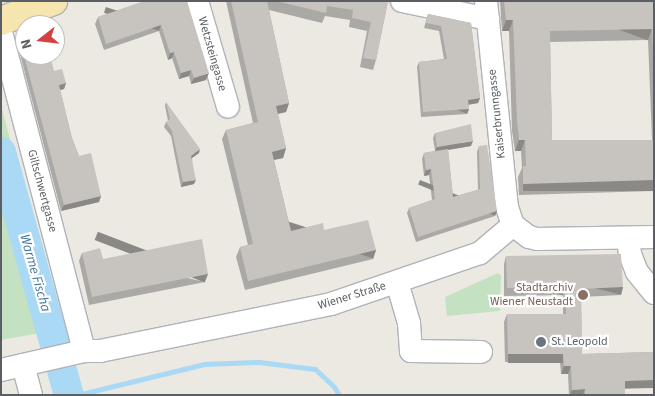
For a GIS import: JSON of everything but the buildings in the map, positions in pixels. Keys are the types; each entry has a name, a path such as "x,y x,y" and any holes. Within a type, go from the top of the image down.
{"main road":[{"path":"1,21 53,1"}],"street":[{"name":"Wetzsteingasse","path":"197,1 228,107"},
{"path":"402,1 487,10"},
{"name":"Kaiserbrunngasse","path":"487,10 506,207 513,225"},
{"name":"Giltschwertgasse","path":"1,32 67,355"},
{"path":"513,225 529,237 537,239 654,237"},
{"name":"Wiener Straße","path":"1,370 67,355 100,351 331,304 480,253 513,225"},
{"path":"628,238 630,254 637,272 654,293"},
{"path":"396,282 409,323 411,351 481,352"},
{"path":"23,365 31,395"}],"green space":[{"path":"1,106 62,329 1,340"},
{"path":"498,273 501,275 500,311 447,316 445,297"}],"waterway":[{"name":"Warme Fischa","path":"1,152 69,395"},
{"path":"77,395 204,364 259,362 315,369 334,387 339,395"}],"place":[{"name":"Stadtarchiv Wiener Neustadt","path":"583,295"},
{"name":"St. Leopold","path":"541,342"}]}
